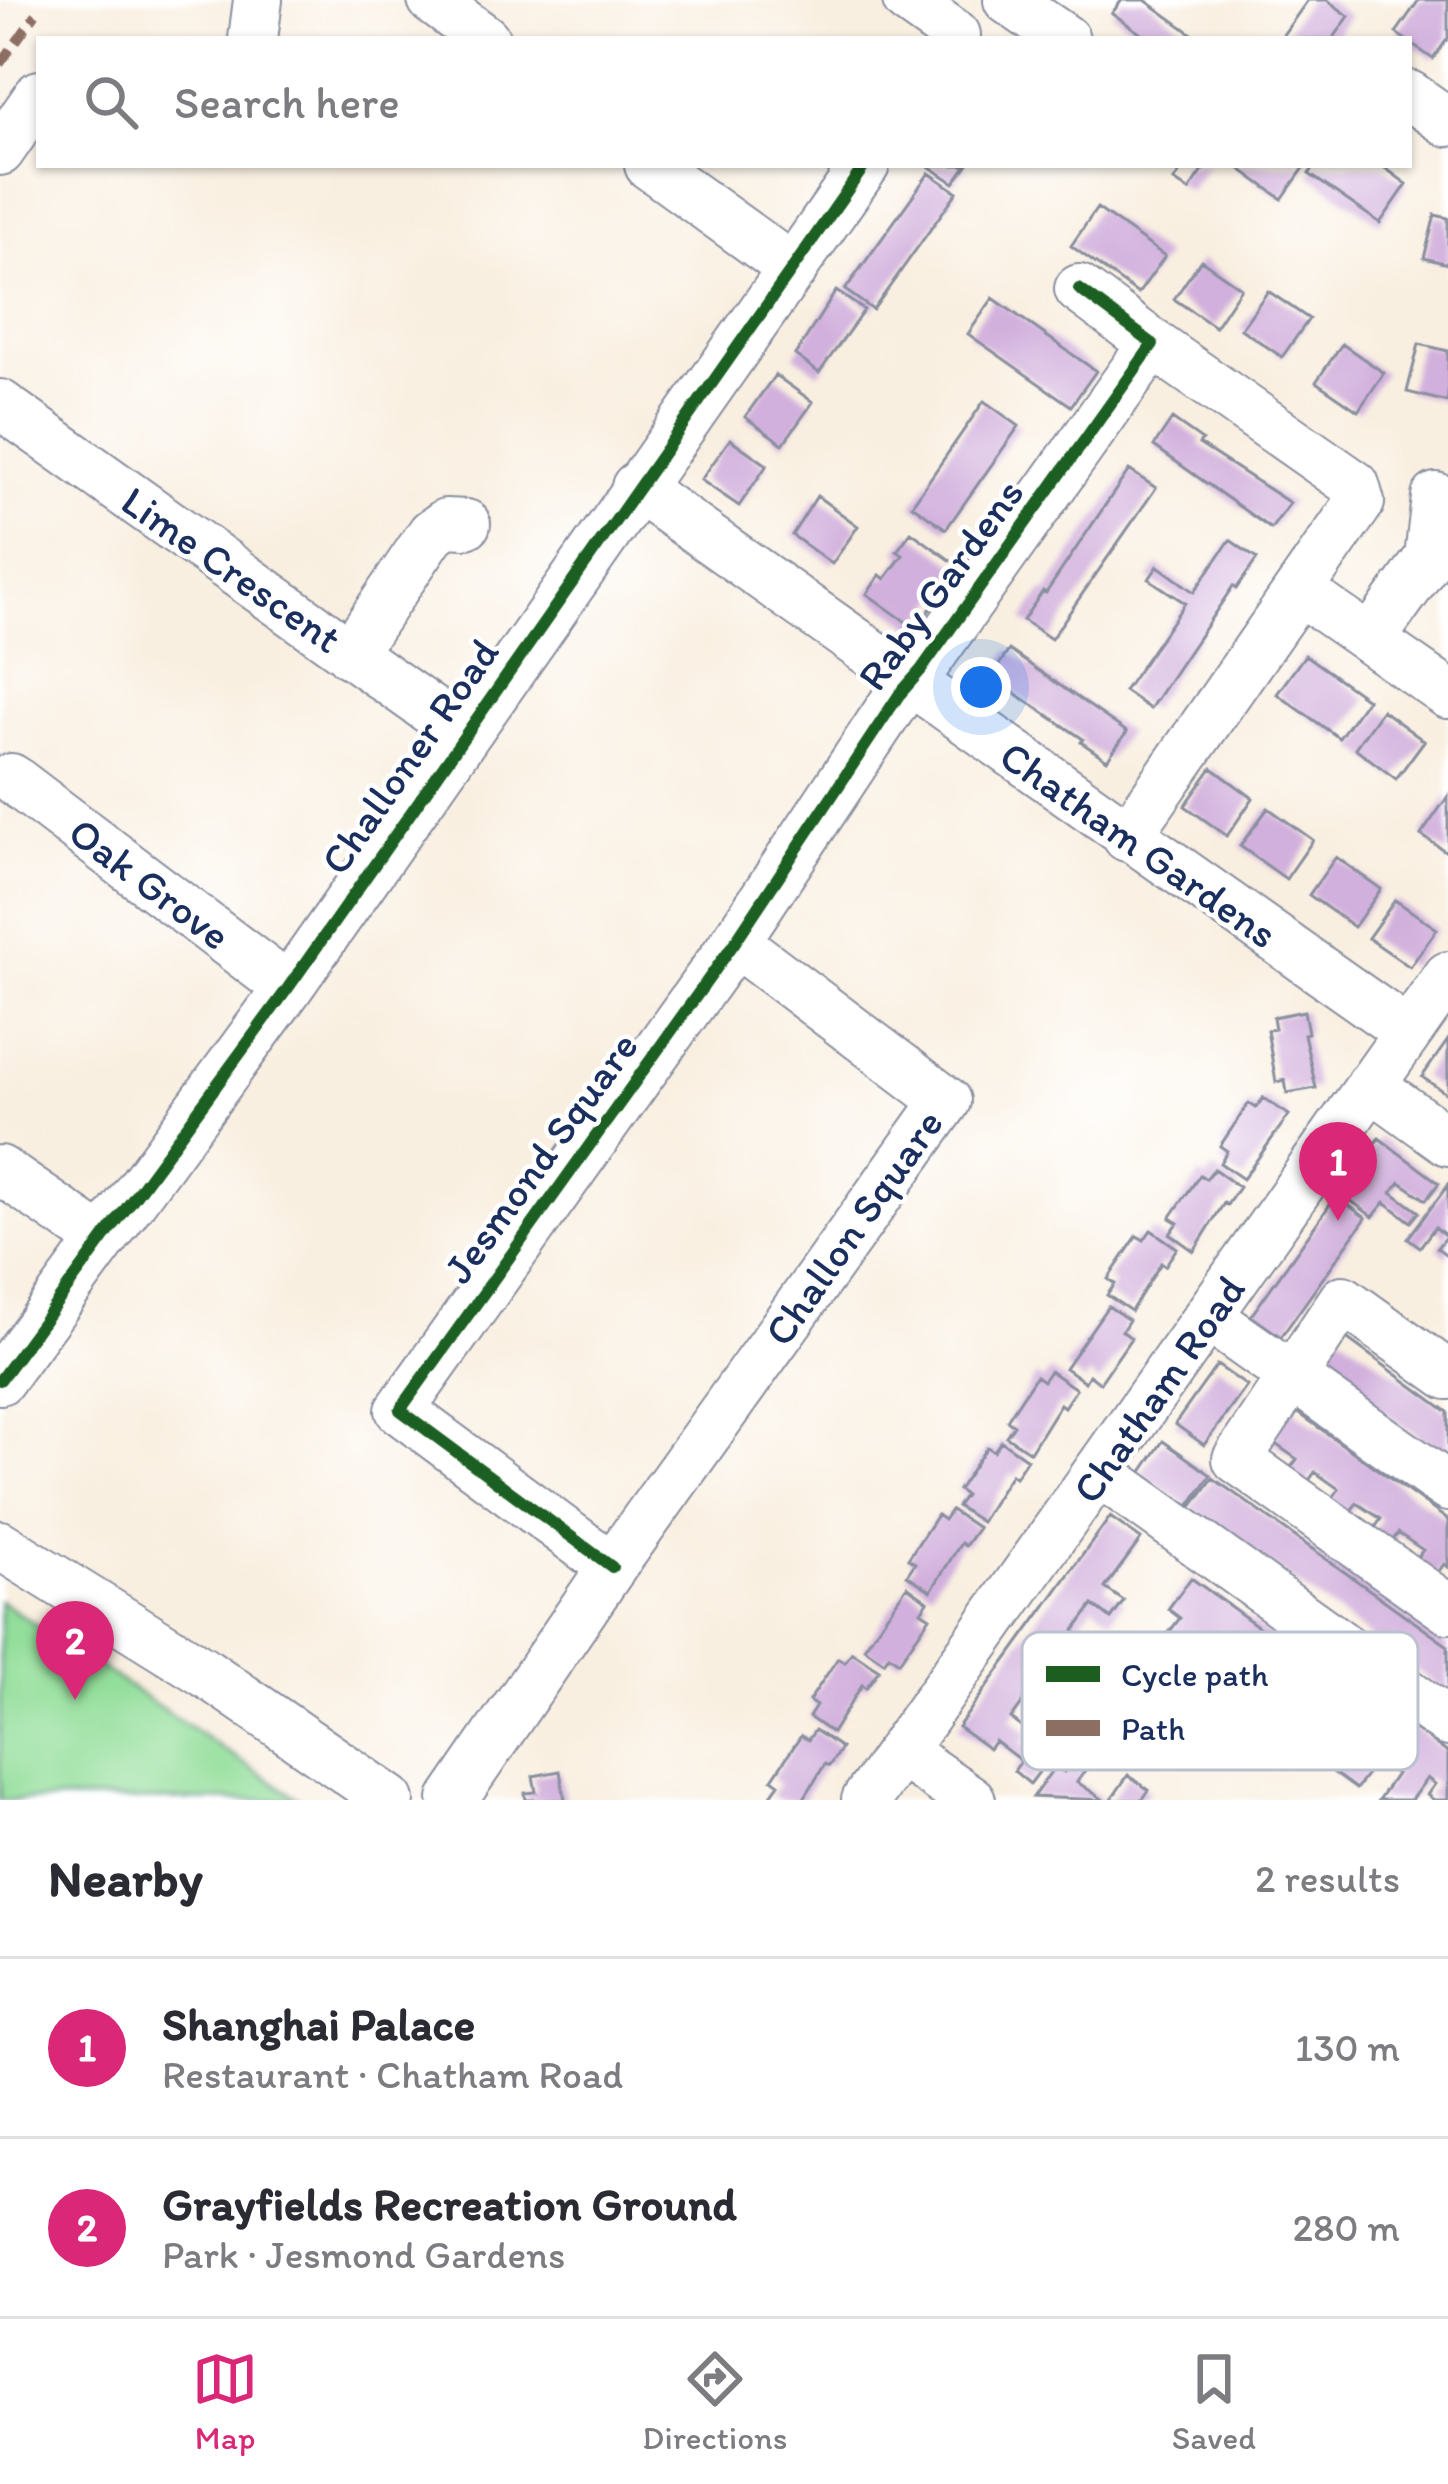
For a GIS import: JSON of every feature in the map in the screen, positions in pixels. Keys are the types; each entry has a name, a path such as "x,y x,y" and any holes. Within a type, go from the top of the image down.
{"street":[{"path":"253,36 258,0"},
{"path":"432,0 481,36"},
{"path":"907,0 963,25"},
{"path":"1008,0 1061,36"},
{"path":"1412,97 1448,122"},
{"path":"0,151 36,99"},
{"path":"653,168 793,269"},
{"name":"Challoner Road","path":"0,1380 288,988 863,168"},
{"path":"1079,289 1355,485 1360,502 1127,837"},
{"name":"Raby Gardens","path":"735,942 911,682 1153,344"},
{"name":"Lime Crescent","path":"0,404 464,734"},
{"name":"Chatham Gardens","path":"637,487 1408,1032"},
{"path":"1371,639 1429,558 1436,497"},
{"path":"350,654 432,533 446,524 466,524"},
{"path":"1321,605 1448,694"},
{"name":"Oak Grove","path":"11,778 288,988"},
{"name":"Jesmond Square","path":"612,1568 400,1410 735,942"},
{"name":"Challon Square","path":"453,1800 612,1568 946,1101 735,942"},
{"name":"Chatham Road","path":"866,1800 1448,976"},
{"path":"1370,1085 1448,1141"},
{"path":"0,1170 102,1240"},
{"path":"1448,1375 1343,1300 1237,1459 1448,1609"},
{"path":"1210,1318 1448,1487"},
{"path":"1099,1472 1322,1632"},
{"path":"0,1545 206,1673 390,1800"},
{"path":"1418,1701 1448,1722"},
{"path":"900,1751 970,1800"}],"green space":[{"path":"0,1601 300,1800 0,1800"}],"building":[{"path":"1122,0 1145,0 1195,36 1144,36 1112,13"},
{"path":"1308,0 1327,0 1349,16 1335,36 1282,36"},
{"path":"1419,0 1448,0 1448,38 1433,59 1412,44 1412,36 1396,33"},
{"path":"932,168 965,168 954,183"},
{"path":"1183,168 1205,168 1189,191 1174,181"},
{"path":"1239,168 1304,168 1282,199"},
{"path":"1314,168 1385,168 1407,184 1380,223 1309,174"},
{"path":"929,173 957,192 873,310 845,290"},
{"path":"1097,208 1165,256 1138,294 1071,246"},
{"path":"1435,215 1448,218 1448,264 1424,258"},
{"path":"1201,260 1241,288 1215,327 1174,299"},
{"path":"836,291 864,310 819,373 795,355"},
{"path":"1268,291 1309,319 1282,357 1241,329"},
{"path":"993,298 1096,371 1071,406 968,334"},
{"path":"1342,344 1384,373 1358,411 1316,382"},
{"path":"1419,344 1448,351 1448,402 1407,392"},
{"path":"775,375 813,402 783,444 745,417"},
{"path":"984,401 1019,426 946,529 912,505"},
{"path":"1172,419 1202,440 1199,444 1290,503 1271,529 1154,446"},
{"path":"730,439 767,465 739,506 701,480"},
{"path":"1129,470 1156,488 1051,639 1023,620"},
{"path":"817,496 858,526 832,564 792,535"},
{"path":"911,532 960,567 916,629 867,594 903,555 897,551"},
{"path":"1230,540 1257,559 1236,589 1233,586 1150,709 1124,691 1185,603 1149,579 1158,566 1194,592"},
{"path":"1009,650 1127,732 1107,760 991,677"},
{"path":"1305,655 1367,699 1339,738 1277,694"},
{"path":"1382,710 1424,741 1396,779 1355,748"},
{"path":"1212,768 1253,798 1227,836 1185,806"},
{"path":"1448,796 1448,853 1421,835"},
{"path":"1268,808 1313,840 1286,879 1240,846"},
{"path":"1336,857 1381,889 1354,927 1309,895"},
{"path":"1395,900 1437,929 1410,967 1368,938"},
{"path":"1304,1011 1316,1088 1287,1093 1285,1080 1276,1082 1267,1030 1275,1029 1273,1017"},
{"path":"1448,1040 1448,1095 1422,1077"},
{"path":"1263,1098 1289,1115 1243,1179 1220,1163 1227,1151 1220,1146 1249,1103 1256,1108"},
{"path":"1379,1138 1439,1183 1426,1200 1400,1182 1392,1192 1419,1212 1411,1222 1385,1202 1373,1217 1339,1192"},
{"path":"1214,1169 1239,1187 1194,1251 1170,1234 1178,1223 1170,1218 1200,1175 1206,1179"},
{"path":"1448,1185 1448,1256 1437,1248 1446,1236 1435,1227 1420,1247 1408,1238"},
{"path":"1336,1196 1366,1218 1281,1337 1251,1316"},
{"path":"1151,1230 1177,1248 1165,1266 1161,1263 1131,1311 1107,1295 1115,1284 1108,1279 1137,1236 1144,1240"},
{"path":"1108,1306 1129,1320 1122,1331 1131,1338 1100,1383 1089,1375 1085,1382 1065,1368"},
{"path":"1337,1331 1448,1412 1448,1458 1316,1363"},
{"path":"1217,1365 1247,1386 1204,1445 1175,1424"},
{"path":"1050,1371 1076,1389 1064,1407 1060,1404 1030,1452 1006,1436 1014,1425 1007,1420 1036,1376 1043,1381"},
{"path":"1286,1404 1448,1520 1448,1567 1444,1564 1432,1581 1411,1566 1423,1550 1398,1533 1386,1550 1372,1532 1381,1519 1357,1503 1344,1519 1326,1507 1339,1489 1315,1472 1302,1490 1284,1477 1297,1459 1274,1443"},
{"path":"1001,1441 1027,1459 1015,1477 1011,1474 981,1522 957,1506 965,1495 958,1490 987,1447 994,1451"},
{"path":"1163,1441 1211,1475 1189,1506 1141,1473"},
{"path":"1213,1478 1448,1646 1448,1693 1418,1671 1418,1632 1363,1632 1191,1508"},
{"path":"951,1510 978,1528 965,1546 961,1543 931,1591 907,1575 915,1563 908,1559 937,1515 944,1520"},
{"path":"1110,1517 1141,1539 1105,1588 1124,1601 1111,1619 1093,1605 1075,1632 1027,1632"},
{"path":"1191,1578 1266,1632 1169,1632 1180,1618 1168,1609"},
{"path":"907,1586 928,1601 921,1611 930,1617 899,1662 889,1655 884,1662 864,1648"},
{"path":"1022,1639 1022,1704 1011,1719 1022,1727 1022,1770 1040,1770 1030,1784 1014,1771 1021,1761 995,1741 989,1749 958,1727"},
{"path":"852,1652 879,1670 866,1688 862,1685 832,1733 809,1717 816,1706 809,1701 838,1658 845,1662"},
{"path":"815,1730 841,1748 803,1800 779,1800 771,1795 779,1784 772,1779 801,1736 808,1740"},
{"path":"1418,1731 1448,1753 1448,1800 1427,1795 1435,1784 1427,1778 1411,1800 1378,1800 1396,1774 1391,1770 1418,1770"},
{"path":"1052,1770 1086,1770 1077,1782 1104,1800 1033,1797"},
{"path":"1336,1770 1370,1770 1356,1789 1334,1773"},
{"path":"560,1771 565,1800 526,1800 525,1793 536,1792 533,1776"},
{"path":"1128,1775 1149,1790 1142,1800 1111,1800"}],"marked path":[{"path":"0,64 36,14"}],"cycle path":[{"path":"0,1380 288,988 863,168"},
{"path":"612,1567 400,1410 735,942 899,695 1153,344 1079,289"}],"place":[{"name":"Shanghai Palace","path":"1338,1221"},
{"name":"Grayfields Recreation Ground","path":"75,1700"}]}
